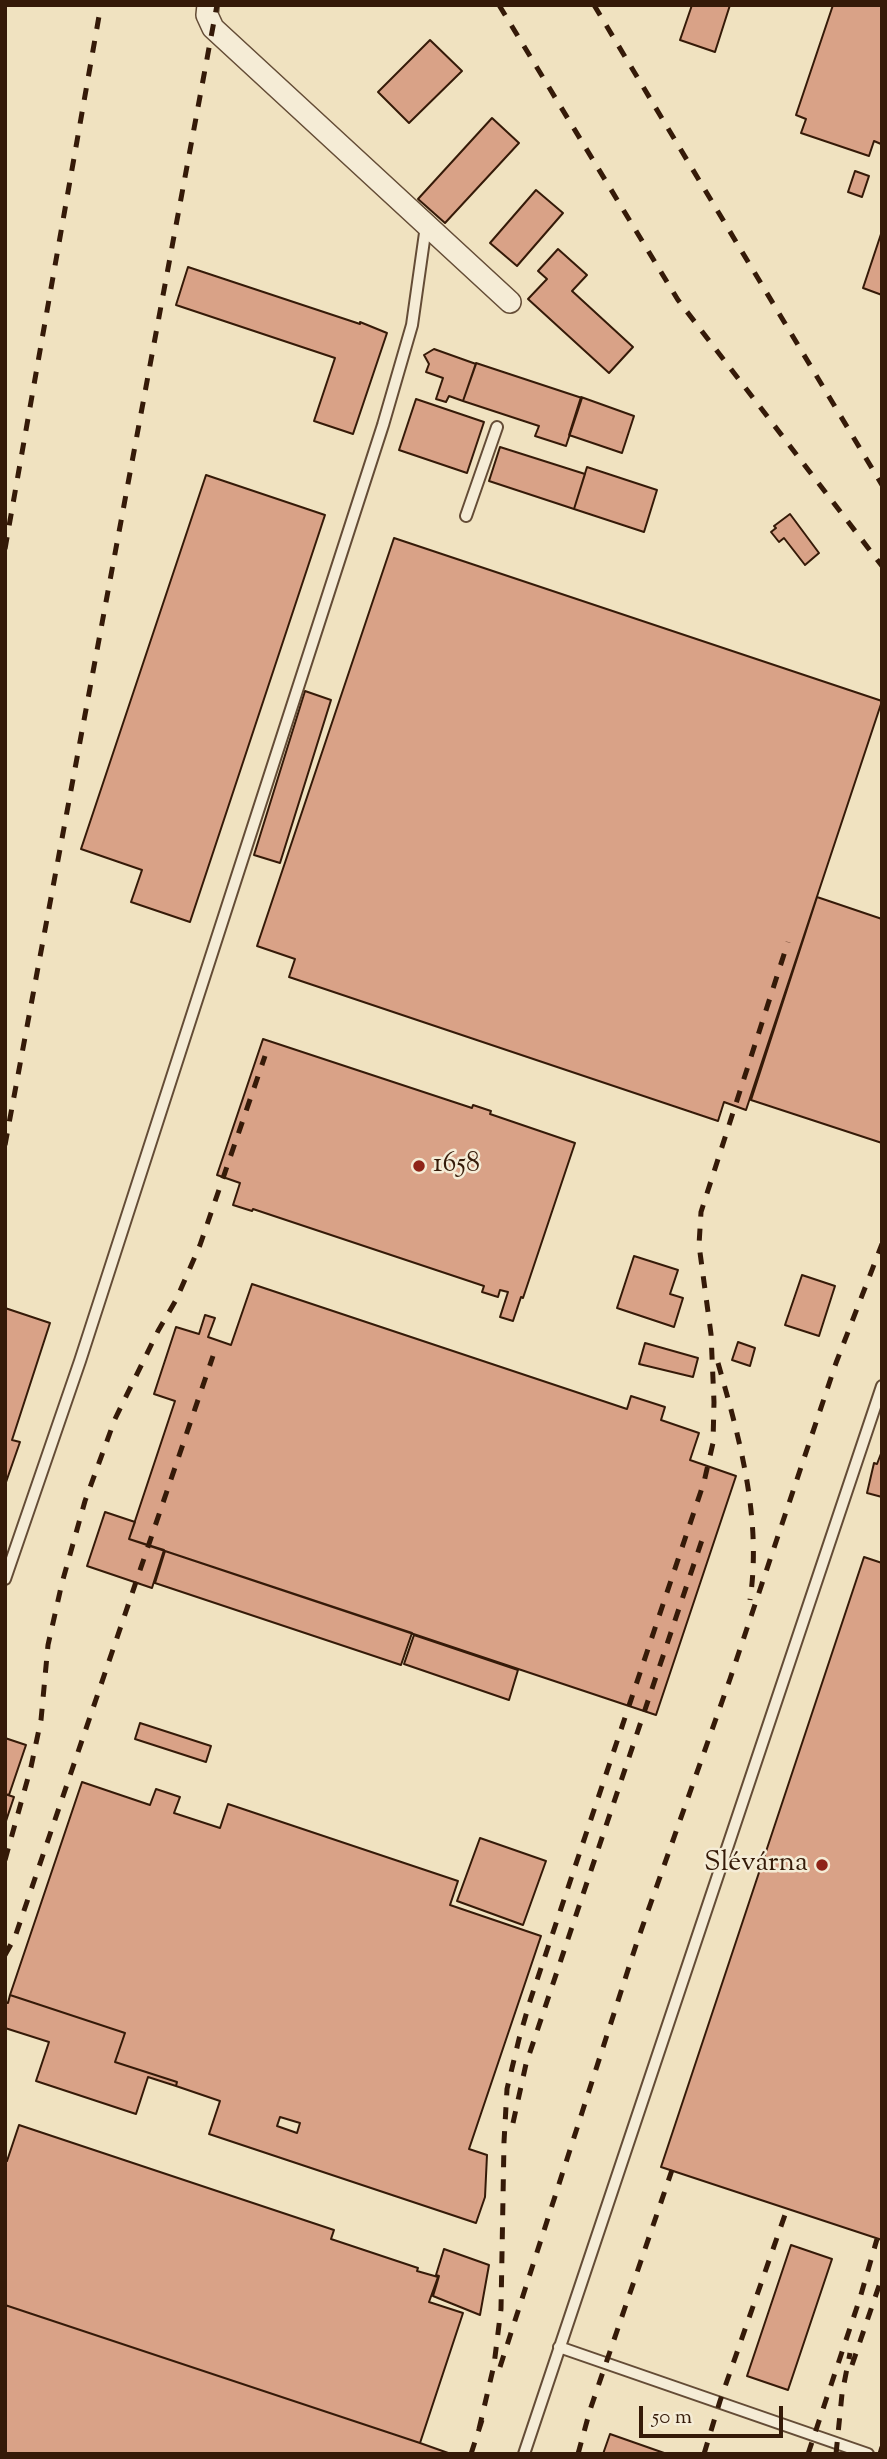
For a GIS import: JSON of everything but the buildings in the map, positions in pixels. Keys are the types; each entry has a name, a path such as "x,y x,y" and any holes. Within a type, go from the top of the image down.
{"street":[{"path":"208,5 206,15 212,28 510,302"}],"lane":[{"path":"5,1579 80,1361 383,425 411,325 427,224"},
{"path":"466,516 497,427"},
{"path":"524,2454 882,1386"},
{"path":"559,2347 868,2454"}],"railway":[{"path":"5,549 101,5"},
{"path":"5,1145 217,5"},
{"path":"499,5 678,300 882,566"},
{"path":"594,5 882,485"},
{"path":"479,2429 494,2365 501,2309 507,2089 530,2001 704,1482 713,1443 714,1402 711,1334 699,1245 701,1212 788,942"},
{"path":"5,1860 31,1767 41,1720 48,1645 85,1501 115,1419 176,1300 200,1245 265,1056"},
{"path":"500,2367 637,1942 730,1679 836,1363 882,1244"},
{"path":"5,1955 15,1937 213,1356"},
{"path":"718,1363 747,1480 753,1540 750,1600"},
{"path":"513,2123 526,2064 703,1537"},
{"path":"578,2454 590,2410 672,2170"},
{"path":"704,2454 787,2209"},
{"path":"808,2454 877,2239"},
{"path":"852,2365 882,2277"},
{"path":"836,2454 842,2394 850,2353"},
{"path":"471,2454 482,2420"},
{"path":"880,2454 882,2447"}],"place":[{"name":"1658","path":"419,1166"},
{"name":"Slévárna","path":"822,1865"}]}
